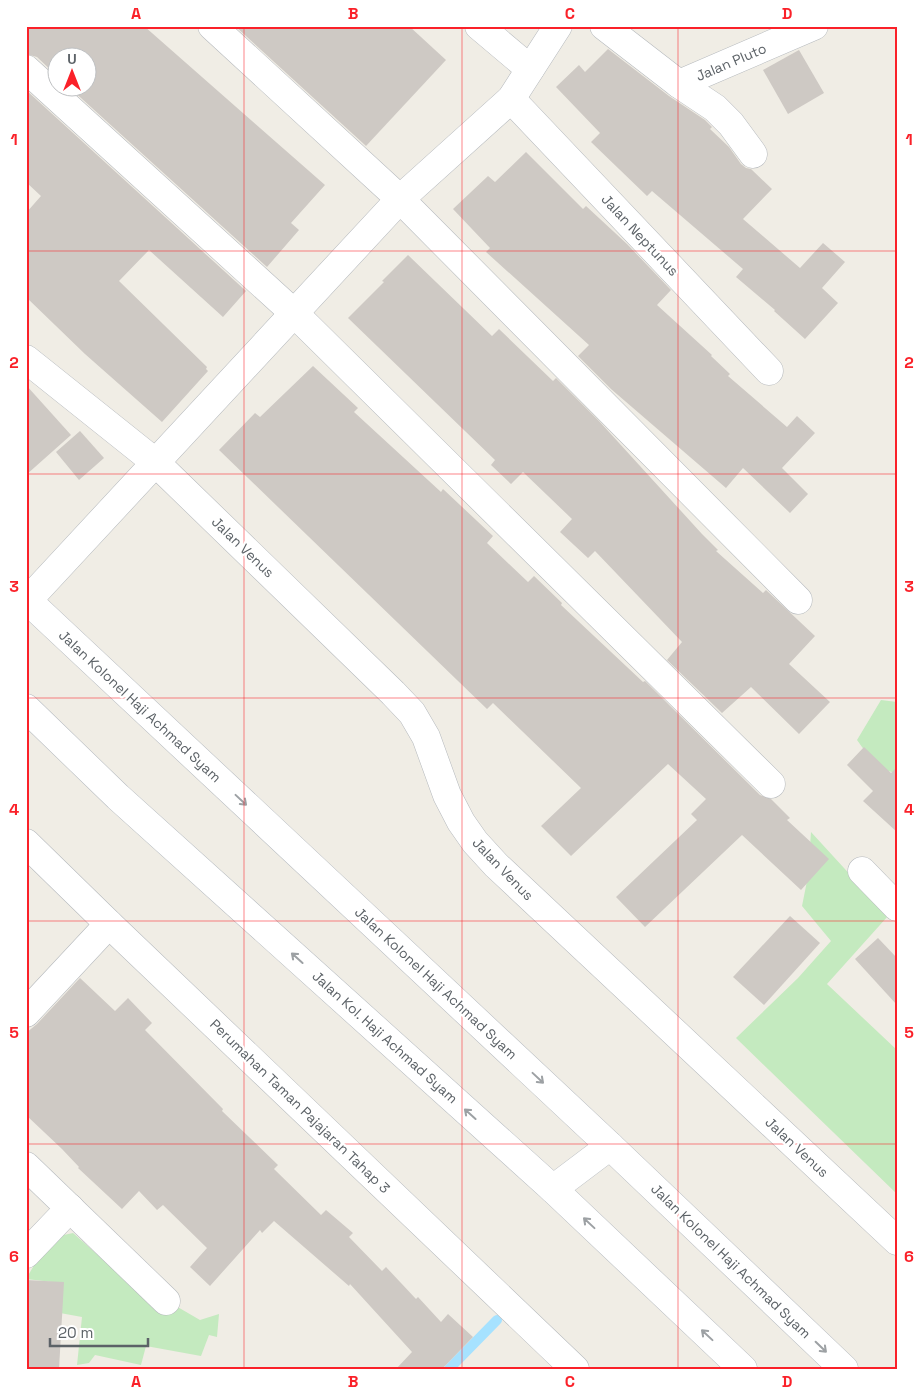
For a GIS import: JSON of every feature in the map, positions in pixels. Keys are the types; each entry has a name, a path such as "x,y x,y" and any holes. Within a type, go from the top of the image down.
{"street":[{"path":"212,26 400,199 798,600"},
{"path":"479,26 530,69"},
{"path":"27,600 400,199 511,99 558,26"},
{"name":"Jalan Pluto","path":"604,26 679,84 814,26"},
{"path":"26,68 295,314 771,784"},
{"path":"679,84 715,108 731,124 753,154"},
{"name":"Jalan Neptunus","path":"511,99 769,371"},
{"name":"Jalan Venus","path":"27,360 155,462 412,713 426,736 447,795 461,822 496,865 897,1241"},
{"name":"Jalan Kolonel Haji Achmad Syam","path":"27,600 610,1146 844,1369"},
{"name":"Jalan Kol. Haji Achmad Syam","path":"26,708 118,797 553,1189 743,1369"},
{"name":"Perumahan Taman Pajajaran Tahap 3","path":"26,843 575,1369"},
{"path":"862,871 897,907"},
{"path":"26,1013 109,924"},
{"path":"553,1189 610,1146"},
{"path":"26,1166 166,1301"},
{"path":"26,1254 70,1208"}],"green space":[{"path":"881,700 897,702 897,772 884,770 879,766 857,740"},
{"path":"811,832 888,916 827,984 897,1050 897,1194 736,1038 798,978 831,941 802,906 808,876"},
{"path":"73,1233 160,1310 169,1302 200,1320 219,1314 217,1337 209,1335 201,1356 146,1346 141,1365 95,1355 89,1363 77,1365 82,1317 49,1311 53,1282 26,1279 50,1238"}],"building":[{"path":"26,26 144,26 325,185 291,223 299,230 267,267 81,98 98,98 98,48 48,48 48,67 37,57 26,54"},
{"path":"235,26 409,26 446,60 366,146"},
{"path":"608,49 669,96 705,120 712,127 710,129 729,147 741,164 751,169 772,189 743,219 800,268 823,243 845,262 822,288 838,303 805,339 775,310 736,277 743,269 652,191 647,196 591,142 600,133 556,87 579,65 585,72"},
{"path":"799,50 824,93 788,114 763,70"},
{"path":"26,90 246,291 223,317 149,250 119,281 207,367 208,371 162,422 85,354 26,297 26,213 41,196 26,182"},
{"path":"526,152 583,209 586,206 627,244 671,290 657,305 712,355 730,374 728,376 787,427 797,416 815,433 782,468 808,494 790,513 743,468 726,488 611,389 578,356 589,345 486,252 490,248 453,209 488,176 495,182"},
{"path":"408,255 492,336 499,329 553,381 556,378 599,421 718,550 716,551 763,593 766,590 815,636 789,664 830,702 799,734 751,687 722,713 667,660 682,642 595,551 588,558 560,532 572,519 523,472 511,484 491,465 495,460 348,318"},
{"path":"313,366 358,408 354,412 441,492 443,489 493,536 487,543 528,582 534,576 562,603 561,605 643,682 645,681 760,795 771,799 790,818 787,820 829,859 801,890 742,835 645,927 616,897 697,820 691,814 706,799 668,764 571,856 541,826 581,788 493,703 487,709 219,450 255,413 260,417"},
{"path":"26,385 71,435 26,475"},
{"path":"80,431 104,458 79,480 56,452"},
{"path":"864,747 891,773 897,767 897,832 863,801 873,791 847,765"},
{"path":"790,916 820,943 764,1005 733,977"},
{"path":"878,938 897,958 897,1005 855,959"},
{"path":"80,978 115,1011 128,998 152,1023 145,1030 223,1109 222,1111 278,1165 274,1169 321,1215 326,1210 353,1233 349,1237 382,1271 386,1267 441,1322 448,1314 473,1337 442,1369 396,1369 412,1352 350,1284 349,1286 274,1221 262,1233 260,1230 210,1286 190,1267 207,1248 163,1205 157,1210 139,1191 122,1209 26,1115 26,1033 37,1024"},
{"path":"26,1280 64,1282 59,1369 26,1369"}],"waterway":[{"path":"449,1369 497,1320"}]}
